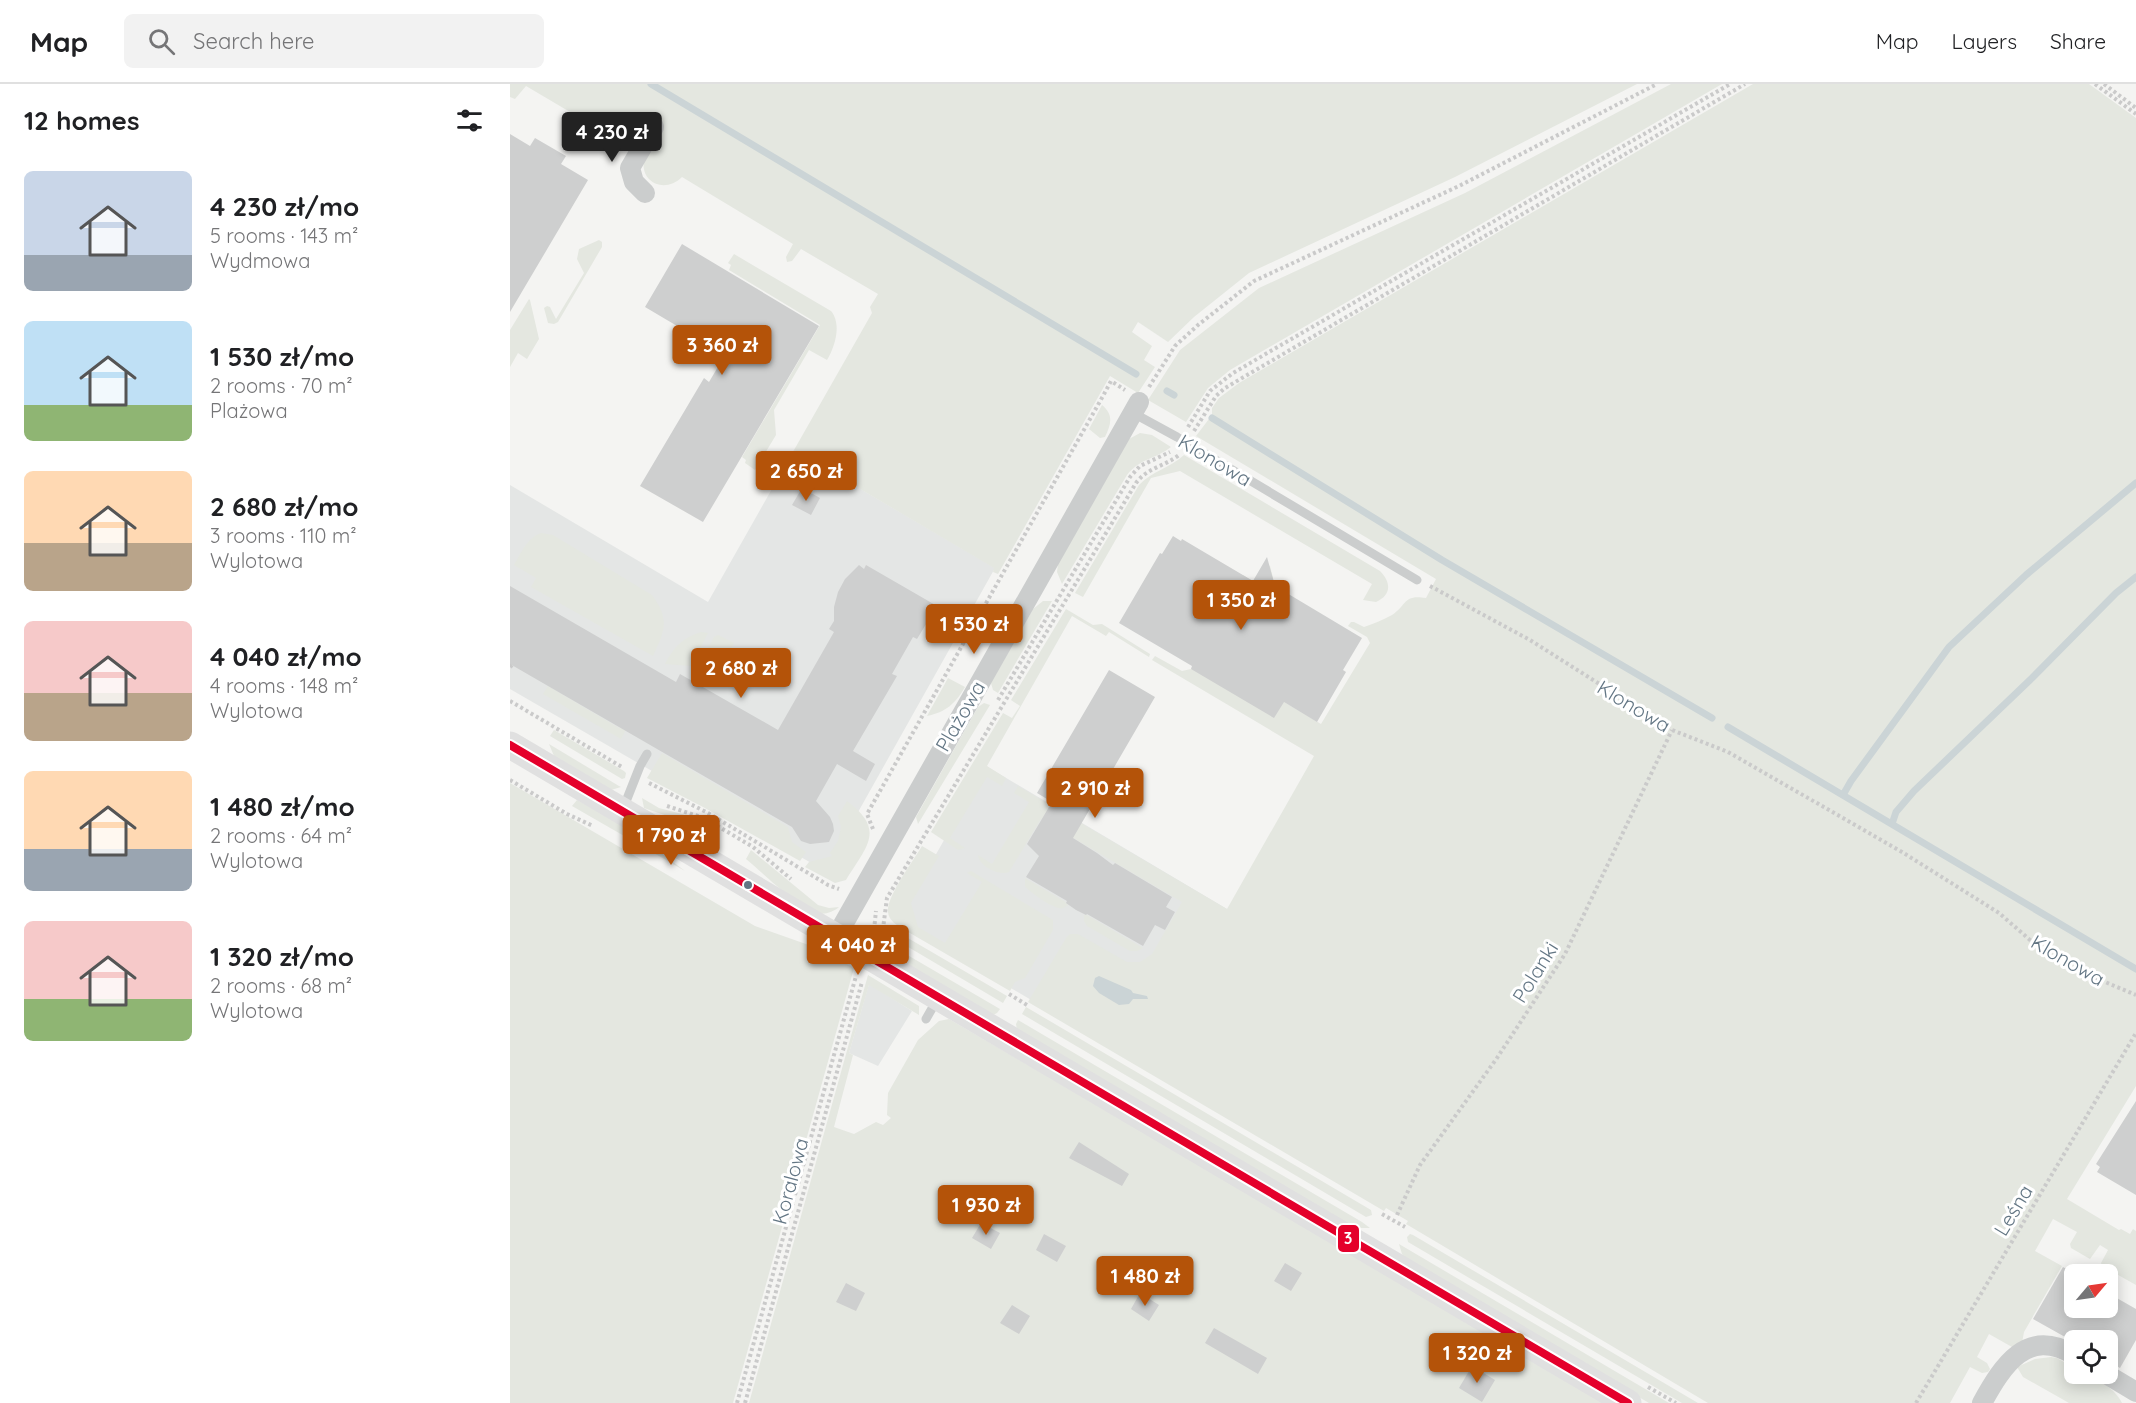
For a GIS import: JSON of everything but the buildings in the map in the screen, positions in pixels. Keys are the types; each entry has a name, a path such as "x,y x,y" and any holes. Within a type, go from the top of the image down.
{"street":[{"path":"645,193 634,182 630,168 654,127"},
{"name":"Plażowa","path":"836,937 1138,405"},
{"path":"510,745 1628,1403"},
{"path":"1982,1403 1998,1375 2009,1361 2019,1354 2045,1344 2064,1349"},
{"path":"2118,1382 2136,1394 2135,1403"}],"lane":[{"name":"Klonowa","path":"1138,405 1184,441 1417,580"},
{"path":"622,811 647,754"},
{"path":"926,1019 939,997"}],"path":[{"path":"873,832 873,825 867,814 1111,381 1138,405 1175,346 1254,281 1459,186 1657,84"},
{"path":"883,927 887,898 1136,483 1145,473 1175,458 1210,391 1233,373 1730,84"},
{"path":"1004,704 996,700 1130,477 1140,466 1171,452 1184,441 1216,396 1225,388 1745,84"},
{"path":"2095,84 2136,114"},
{"path":"2104,84 2136,108"},
{"name":"Klonowa","path":"1417,580 1530,640 1672,730 1728,752 1902,852 1999,913 2037,946 2079,970 2136,995"},
{"path":"510,701 625,768"},
{"name":"Polanki","path":"1397,1215 1420,1165 1497,1058 1565,954 1672,730"},
{"path":"646,782 707,814 828,885 844,891"},
{"path":"660,804 699,815 753,847 795,882"},
{"path":"737,1403 858,970"},
{"name":"Koralowa","path":"745,1403 826,1106 865,974"},
{"path":"1008,994 1027,1005"},
{"name":"Leśna","path":"1916,1403 2136,1033"},
{"path":"1382,1214 1405,1227"}],"shaded area":[{"path":"510,84 1637,84 1455,177 1249,273 1194,317 1168,342 1138,322 1132,332 1152,346 1144,360 1155,367 1138,393 1110,376 998,574 993,572 994,568 794,450 872,313 870,307 878,294 801,249 792,261 787,262 786,257 793,244 682,177 668,185 654,183 645,172 645,156 625,143 620,146 607,138 609,135 526,86 515,99 510,97"},
{"path":"1671,84 1722,84 1230,370 1208,388 1186,422 1148,400 1180,350 1259,288 1465,193"},
{"path":"1753,84 2089,84 2136,118 2136,1086 2067,1199 2119,1230 2130,1234 2133,1229 2136,1231 2136,1285 2118,1275 2118,1264 2101,1264 2108,1250 2100,1245 2090,1259 2071,1248 2070,1244 2077,1232 2053,1219 2035,1251 2062,1266 2024,1332 2022,1343 2012,1347 1989,1334 1977,1357 1987,1363 1990,1369 1982,1373 1970,1367 1950,1403 1708,1403 1406,1224 1408,1221 1386,1208 1384,1211 1028,1002 1070,934 1078,934 1127,962 1140,962 1152,954 1182,902 1041,819 1009,872 1000,873 985,866 978,855 992,864 1029,802 1014,793 1018,786 1227,909 1314,756 1152,660 1155,656 1182,671 1191,669 1231,601 1243,575 1253,581 1264,563 1270,566 1275,586 1227,668 1321,724 1370,643 1367,637 1348,626 1351,622 1364,627 1392,615 1409,599 1426,598 1436,579 1196,436 1212,415 1212,408 1219,398 1239,383"},
{"path":"599,240 602,242 602,247 558,322 548,323 544,308 550,307 556,319 584,273 577,259 579,249"},
{"path":"734,254 831,311 837,329 833,349 827,360 809,350 774,410 776,435 755,470 745,463 746,460 742,457 820,325 729,270 731,265 728,263"},
{"path":"529,299 539,339 527,359 518,353 510,367 510,330"},
{"path":"1102,405 1108,412 1110,420 1105,437 1100,438 1089,429"},
{"path":"1140,433 1152,435 1171,447 1137,465 1127,475 1062,584 1057,572 1058,564 1129,439"},
{"path":"794,450 995,568 825,871 510,689 510,485 708,602"},
{"path":"1184,455 1380,571 1388,584 1385,596 1376,602 1363,600 1372,584 1180,471 1151,478 1083,597 1075,593 1139,485"},
{"path":"541,533 553,535 652,595 658,603 664,625 653,656 531,587 536,578 514,565 528,542"},
{"path":"1043,601 1052,601 998,693 993,690 991,683 1033,609"},
{"path":"1066,609 1093,625 1102,624 1150,654 1149,657 1109,632 1106,636 1072,616 987,766 1006,778 1002,786 987,777 950,838 965,848 958,850 931,832 1003,713 1012,718 1020,706 1011,700"},
{"path":"701,632 708,633 691,666 665,664 679,644"},
{"path":"718,635 734,643 719,669 697,668 714,637"},
{"path":"948,678 965,687 949,706 927,716"},
{"path":"548,686 619,728 634,715 621,739 543,694"},
{"path":"984,703 990,705 918,824 916,817 978,707"},
{"path":"554,730 624,771 625,778 622,779 550,736"},
{"path":"549,744 621,787 611,790 554,756"},
{"path":"662,753 788,827 792,842 806,852 800,861 647,778"},
{"path":"986,766 1227,909 1138,1063 916,932 909,902"},
{"path":"510,783 755,926 820,949 854,968 733,1403 510,1403"},
{"path":"642,798 659,808 697,818 692,827 682,821 644,808"},
{"path":"577,800 624,825 685,871 572,806"},
{"path":"847,801 859,811 866,821 869,839 846,880 835,883 805,867 809,862 832,856 830,853 838,841 841,827 838,816"},
{"path":"922,846 939,856 911,903 918,927 945,943 982,882 967,873 971,871 1053,920 1053,930 1025,978 1015,982 1010,991 903,929 890,918 888,912 891,897"},
{"path":"751,850 818,905 829,908 839,907 829,913 820,914 809,910 780,889 746,859"},
{"path":"1025,878 1068,905 1059,908 1040,899 1025,886"},
{"path":"1084,915 1143,948 1130,951 1087,926"},
{"path":"901,934 1007,996 1003,1003 898,941 897,937"},
{"path":"892,946 1000,1009 991,1016 887,954"},
{"path":"868,975 919,1006 919,1015 869,985 849,1053 853,1055 834,1127 854,1134 876,1122 883,1125 891,1118 887,1115 888,1093 918,1040 939,1021 949,1019 1607,1403 749,1403"},
{"path":"1099,976 1133,993 1147,996 1148,999 1133,999 1129,1004 1119,1005 1099,993 1093,986 1095,978"},
{"path":"869,984 912,1011 878,1066 849,1053"},
{"path":"1026,1007 1371,1210 1372,1215 1366,1217 1022,1014"},
{"path":"1018,1020 1370,1228 1352,1228 1017,1030"},
{"path":"1410,1234 1698,1403 1682,1403 1408,1242 1407,1237"},
{"path":"1399,1244 1669,1403 1649,1403 1407,1260"},
{"path":"2057,1358 2064,1362 2064,1384 2104,1384 2119,1397 2122,1403 2069,1403 2023,1377 2017,1367 2035,1359"}],"waterway":[{"path":"651,84 1136,374"},
{"path":"1167,391 1174,395"},
{"path":"1212,418 1442,560 1712,718"},
{"path":"1843,795 1949,647 2026,575 2136,483"},
{"path":"1892,824 1896,812 1914,791 2032,678 2116,593 2136,577"},
{"path":"1728,727 2136,969"}],"transit line":[{"name":"3","path":"510,745 1628,1403"}]}
